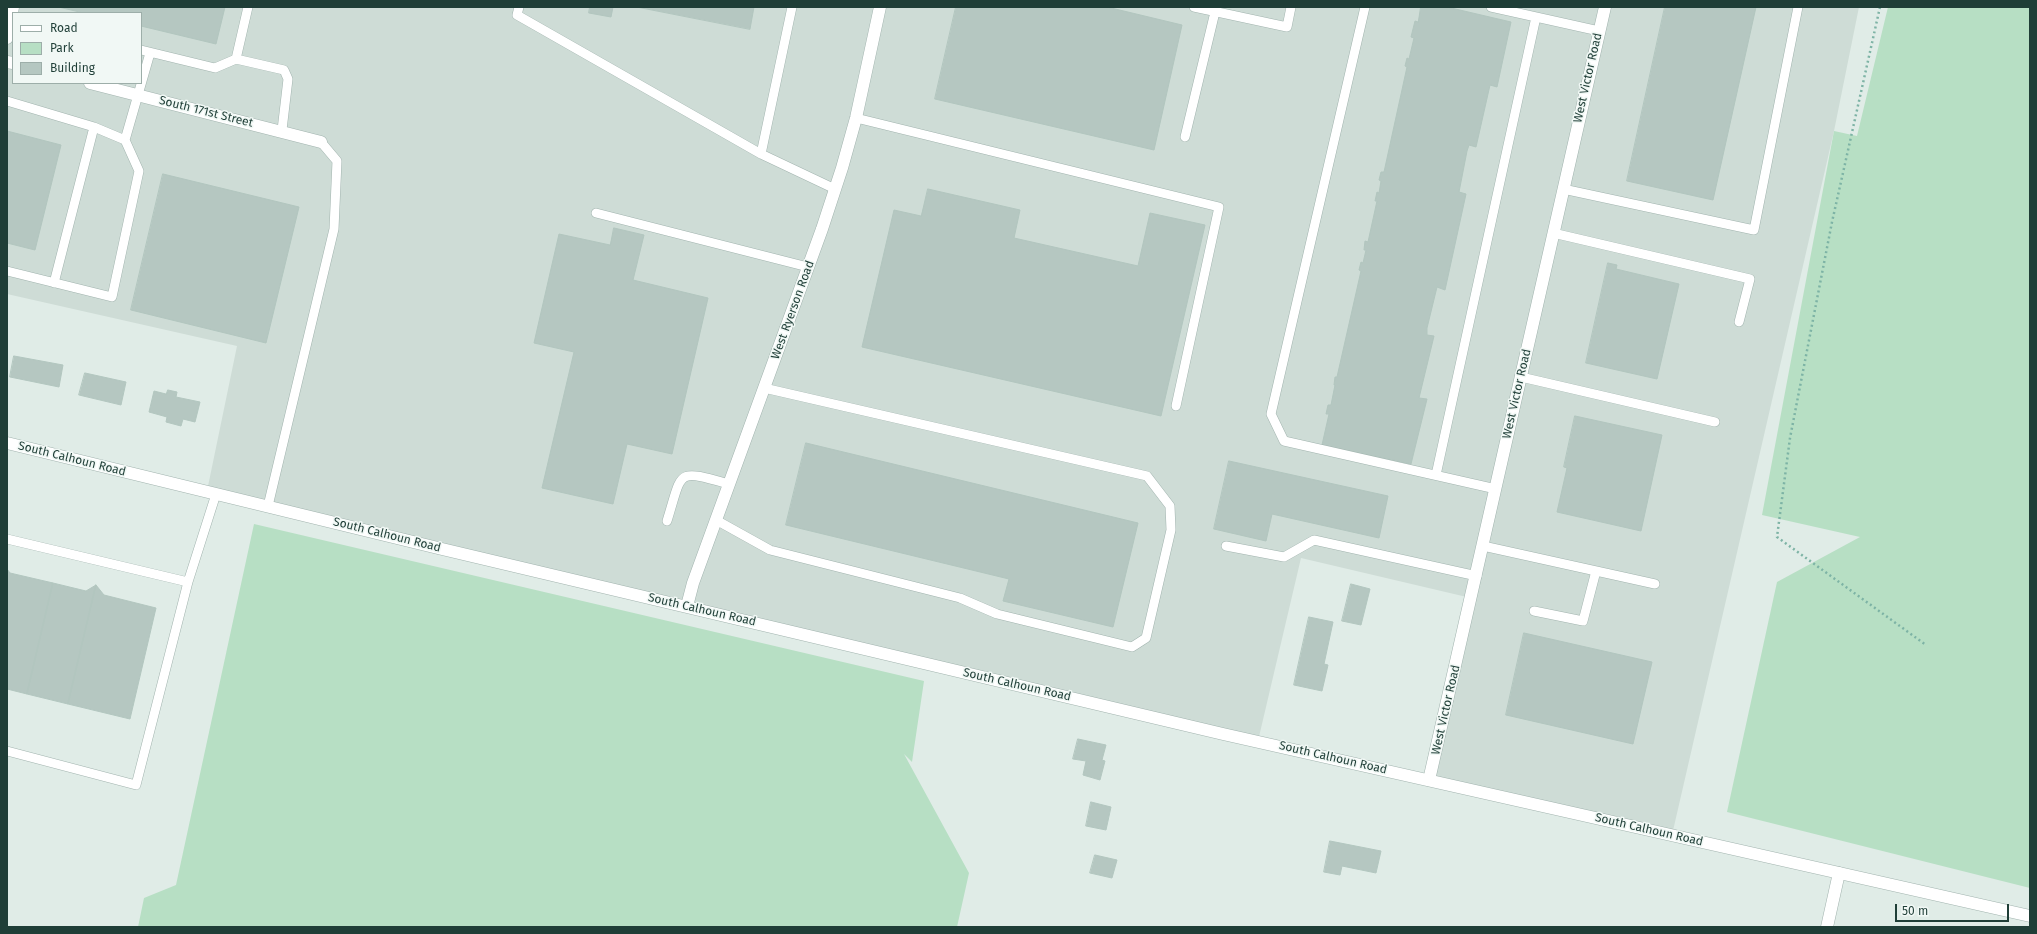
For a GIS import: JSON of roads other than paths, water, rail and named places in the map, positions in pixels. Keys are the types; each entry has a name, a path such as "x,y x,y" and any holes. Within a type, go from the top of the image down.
{"street":[{"name":"West Ryerson Road","path":"687,606 716,520 835,189 856,118 880,7"},
{"name":"West Victor Road","path":"1429,780 1477,576 1604,7"},
{"path":"7,38 12,12"},
{"name":"South 171st Street","path":"94,84 282,130 321,142"},
{"name":"South Calhoun Road","path":"7,443 1223,734 2030,916"},
{"path":"1827,927 1839,873"}],"lane":[{"path":"236,59 248,7"},
{"path":"519,7 517,15 761,154 835,189"},
{"path":"761,154 792,7"},
{"path":"1194,7 1287,27 1291,7"},
{"path":"1365,7 1271,414 1284,441 1496,489"},
{"path":"1491,7 1599,31"},
{"path":"1563,189 1754,230 1798,7"},
{"path":"1185,137 1215,12"},
{"path":"1436,475 1536,17"},
{"path":"142,77 146,52 215,68 236,59 284,70 288,78 282,130"},
{"path":"7,271 112,297 139,171 125,140 139,95 141,84"},
{"path":"7,101 94,127 125,140"},
{"path":"856,118 1219,207 1176,406"},
{"path":"54,282 94,127"},
{"path":"268,506 334,229 337,161 321,142"},
{"path":"596,213 808,267"},
{"path":"1553,233 1750,279 1739,322"},
{"path":"1521,378 1715,422"},
{"path":"716,520 770,550 960,598 997,614 1132,647 1146,638 1171,530 1170,506 1146,476 764,388"},
{"path":"667,521 680,479 687,475 698,475 729,484"},
{"path":"7,751 136,785 188,582 216,494"},
{"path":"7,539 188,582"},
{"path":"1226,546 1284,557 1314,540 1477,576"},
{"path":"1483,546 1655,584"},
{"path":"1534,611 1583,622 1596,572"}]}
